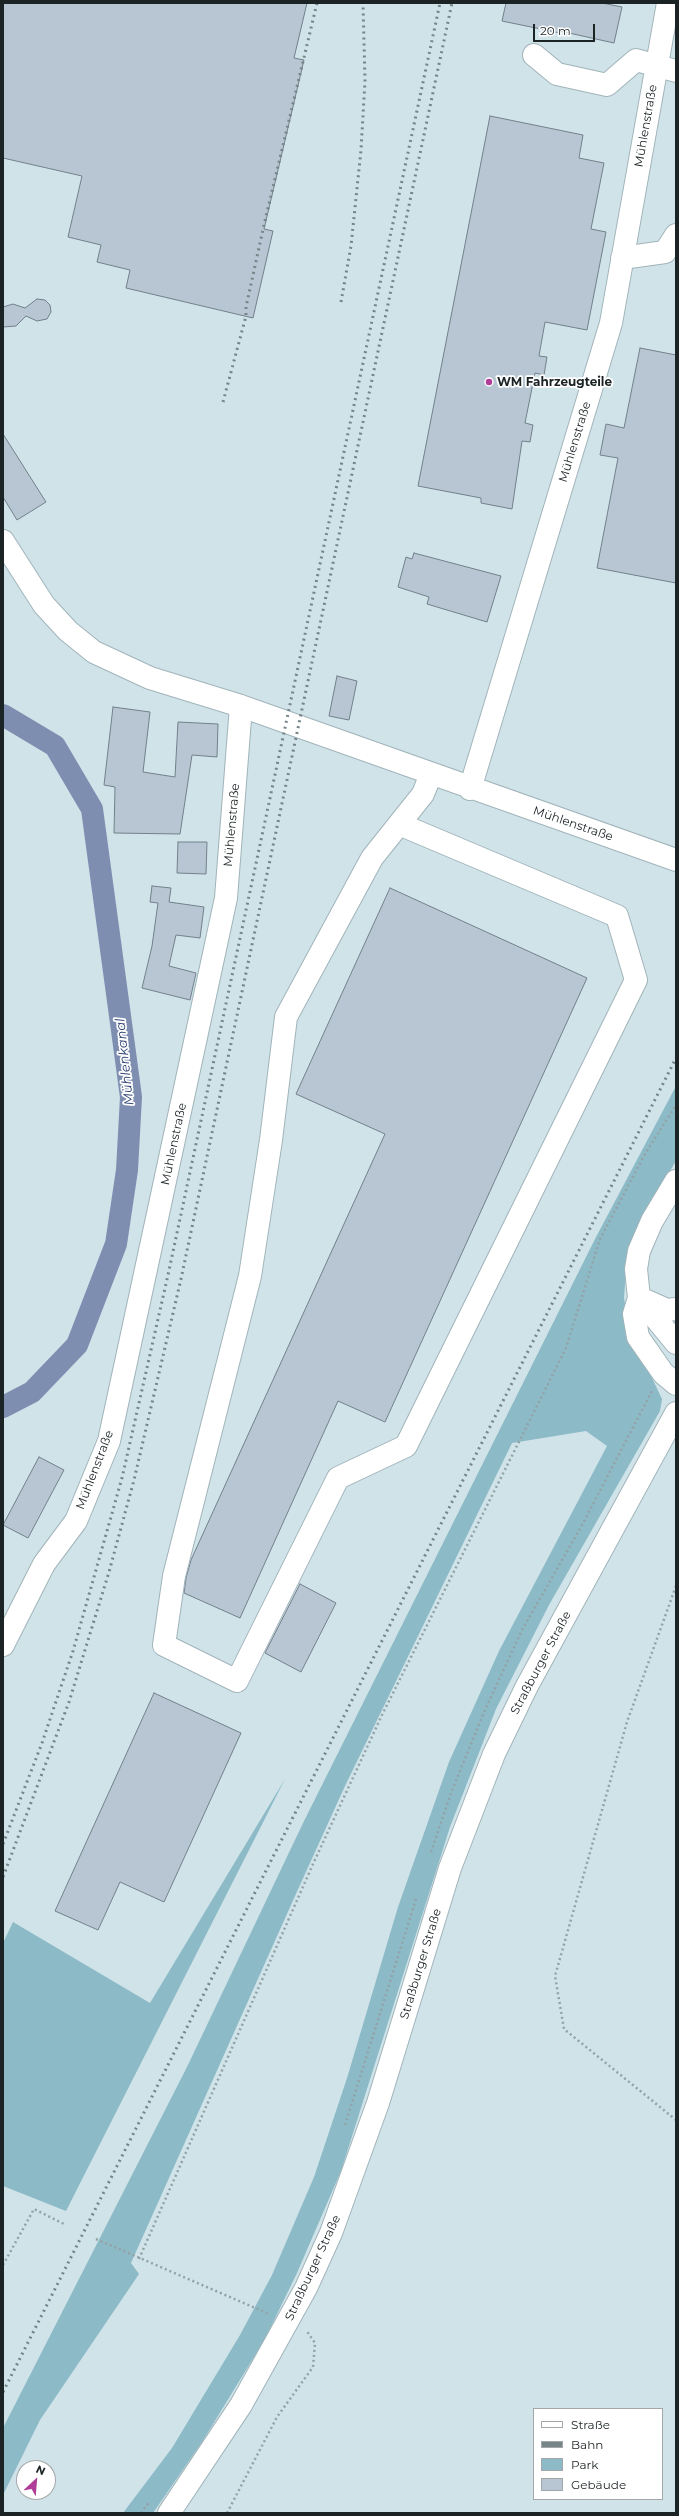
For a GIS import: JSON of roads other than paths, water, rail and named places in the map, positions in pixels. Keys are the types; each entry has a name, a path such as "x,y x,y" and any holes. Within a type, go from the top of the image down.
{"street":[{"name":"Mühlenstraße","path":"470,789 611,323 622,258 667,68 668,3"},
{"path":"534,55 558,74 608,84 636,60 667,68"},
{"path":"622,258 665,252 676,234"},
{"name":"Mühlenstraße","path":"3,541 44,605 68,631 94,652 150,678 241,706 470,789 676,860"},
{"name":"Mühlenstraße","path":"3,1645 44,1564 76,1521 109,1441 226,898 241,706"},
{"path":"399,824 617,916 636,980 406,1446 338,1478 237,1681 164,1645 174,1576 250,1276 271,1140 286,1017 372,858 399,824 423,794 431,774"},
{"path":"676,1181 652,1221 639,1251 636,1269 639,1298 634,1314 638,1337 663,1373 676,1384"},
{"path":"639,1298 667,1310 676,1309"},
{"path":"639,1298 676,1343"},
{"name":"Straßburger Straße","path":"169,2513 213,2450 289,2322 331,2233 378,2103 450,1868 494,1754 527,1686 676,1413"}],"waterway":[{"name":"Mühlenkanal","path":"3,715 55,746 92,809 131,1097 127,1170 116,1244 77,1345 32,1392 3,1407"}],"railway":[{"path":"223,402 246,316 246,307 264,225 317,3"},
{"path":"341,302 351,246 361,150 365,81 363,3"},
{"path":"3,1844 42,1743 73,1651 122,1478 168,1275 440,3"},
{"path":"3,1877 69,1702 109,1572 134,1480 181,1279 452,3"},
{"path":"3,2392 676,1058"}],"place":[{"name":"WM Fahrzeugteile","path":"489,382"}]}
